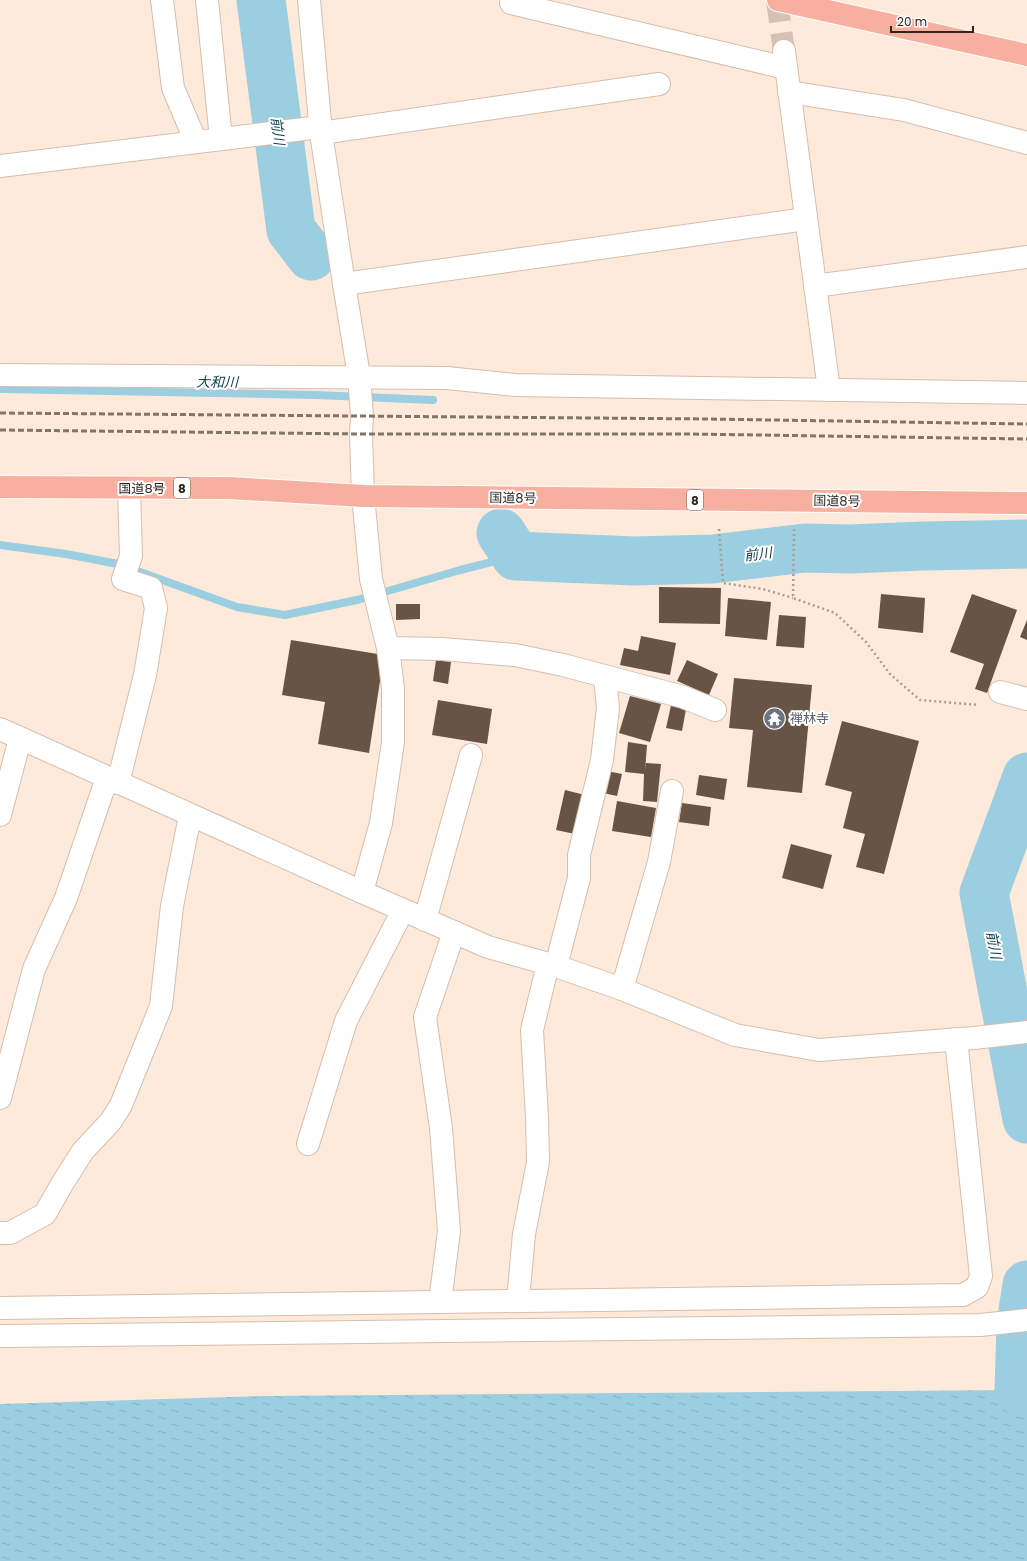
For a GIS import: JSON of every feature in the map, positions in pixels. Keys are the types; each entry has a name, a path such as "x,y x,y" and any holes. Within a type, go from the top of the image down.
{"highway":[{"path":"778,0 1027,55"},
{"name":"国道8号","path":"0,487 229,488 363,496 1027,503"}],"street":[{"path":"162,0 172,88 196,142"},
{"path":"207,0 221,139"},
{"path":"309,0 320,130 359,376 362,416 361,434 363,496 371,579 388,648 393,688 393,742 381,823 362,892"},
{"path":"511,3 785,59 829,390"},
{"path":"0,166 221,139 320,130 659,84"},
{"path":"789,92 904,110 1027,143"},
{"path":"344,284 806,218"},
{"path":"815,286 1027,257"},
{"path":"0,375 359,376 447,378 515,385 1027,393"},
{"path":"0,1098 34,969 66,898 113,781 145,675 156,608 151,588 123,578 131,556 129,488"},
{"path":"388,648 442,649 515,655 563,665 683,697 715,710"},
{"path":"518,1300 524,1234 538,1162 532,1030 580,878 579,855 602,760 608,708 605,677"},
{"path":"1000,692 1027,699"},
{"path":"0,729 190,816 488,947 552,965 622,989 736,1035 820,1050 965,1039 1027,1032"},
{"path":"0,814 20,739"},
{"path":"425,920 471,755"},
{"path":"622,989 659,862 672,791"},
{"path":"0,1233 10,1233 45,1214 83,1151 111,1122 121,1105 162,1006 172,906 190,816"},
{"path":"308,1144 346,1020 403,910"},
{"path":"440,1302 449,1231 441,1128 425,1017 454,932"},
{"path":"0,1308 963,1295 977,1287 981,1276 965,1039"},
{"path":"0,1336 980,1325 1027,1320"}],"path":[{"path":"719,529 723,583 763,589 794,598 835,613 866,642 890,674 920,700 980,705 1000,692"},
{"path":"794,529 794,598"}],"water":[{"path":"1027,1390 1027,1561 0,1561 0,1404 265,1396"}],"building":[{"path":"659,587 721,588 720,624 659,623"},
{"path":"881,594 925,598 923,633 878,628"},
{"path":"972,594 1017,610 987,693 975,689 984,664 950,652"},
{"path":"728,598 771,602 767,640 725,636"},
{"path":"396,604 420,604 420,619 396,620"},
{"path":"779,615 806,617 804,648 776,646"},
{"path":"1027,620 1027,640 1020,637"},
{"path":"641,636 676,643 670,675 620,665 624,648 638,651"},
{"path":"291,640 384,655 369,753 318,744 325,702 282,695"},
{"path":"436,660 451,662 448,684 433,681"},
{"path":"687,660 718,674 709,695 677,681"},
{"path":"734,678 812,685 802,793 747,787 753,730 729,728"},
{"path":"630,696 661,704 650,742 619,733"},
{"path":"438,700 492,709 487,744 432,735"},
{"path":"672,701 687,704 682,731 666,728"},
{"path":"842,721 919,741 884,874 856,867 865,834 843,828 852,792 825,785"},
{"path":"628,742 647,745 645,771 646,763 661,764 657,802 643,801 644,774 625,772"},
{"path":"607,771 622,774 617,796 603,793"},
{"path":"699,775 727,779 724,800 696,795"},
{"path":"565,790 585,795 575,834 556,830"},
{"path":"617,801 656,808 651,837 612,831"},
{"path":"682,803 711,807 709,826 679,822"},
{"path":"791,844 832,855 823,889 782,878"}],"waterway":[{"name":"前川","path":"261,0 291,230 311,256"},
{"name":"大和川","path":"0,389 316,395 433,400"},
{"name":"前川","path":"501,533 516,556 634,561 713,559 805,548 850,549 1027,544"},
{"path":"0,545 66,554 118,564 237,607 285,615 357,600 460,570 516,556"},
{"name":"前川","path":"1027,777 984,893 1027,1119"},
{"name":"前川","path":"1019,1390 1021,1324 1027,1285"}],"tunnel":[{"path":"777,0 784,51"}],"railway":[{"path":"0,413 709,419 1027,424"},
{"path":"0,430 361,434 689,434 1027,439"}],"place":[{"name":"禅林寺","path":"775,718"}]}
